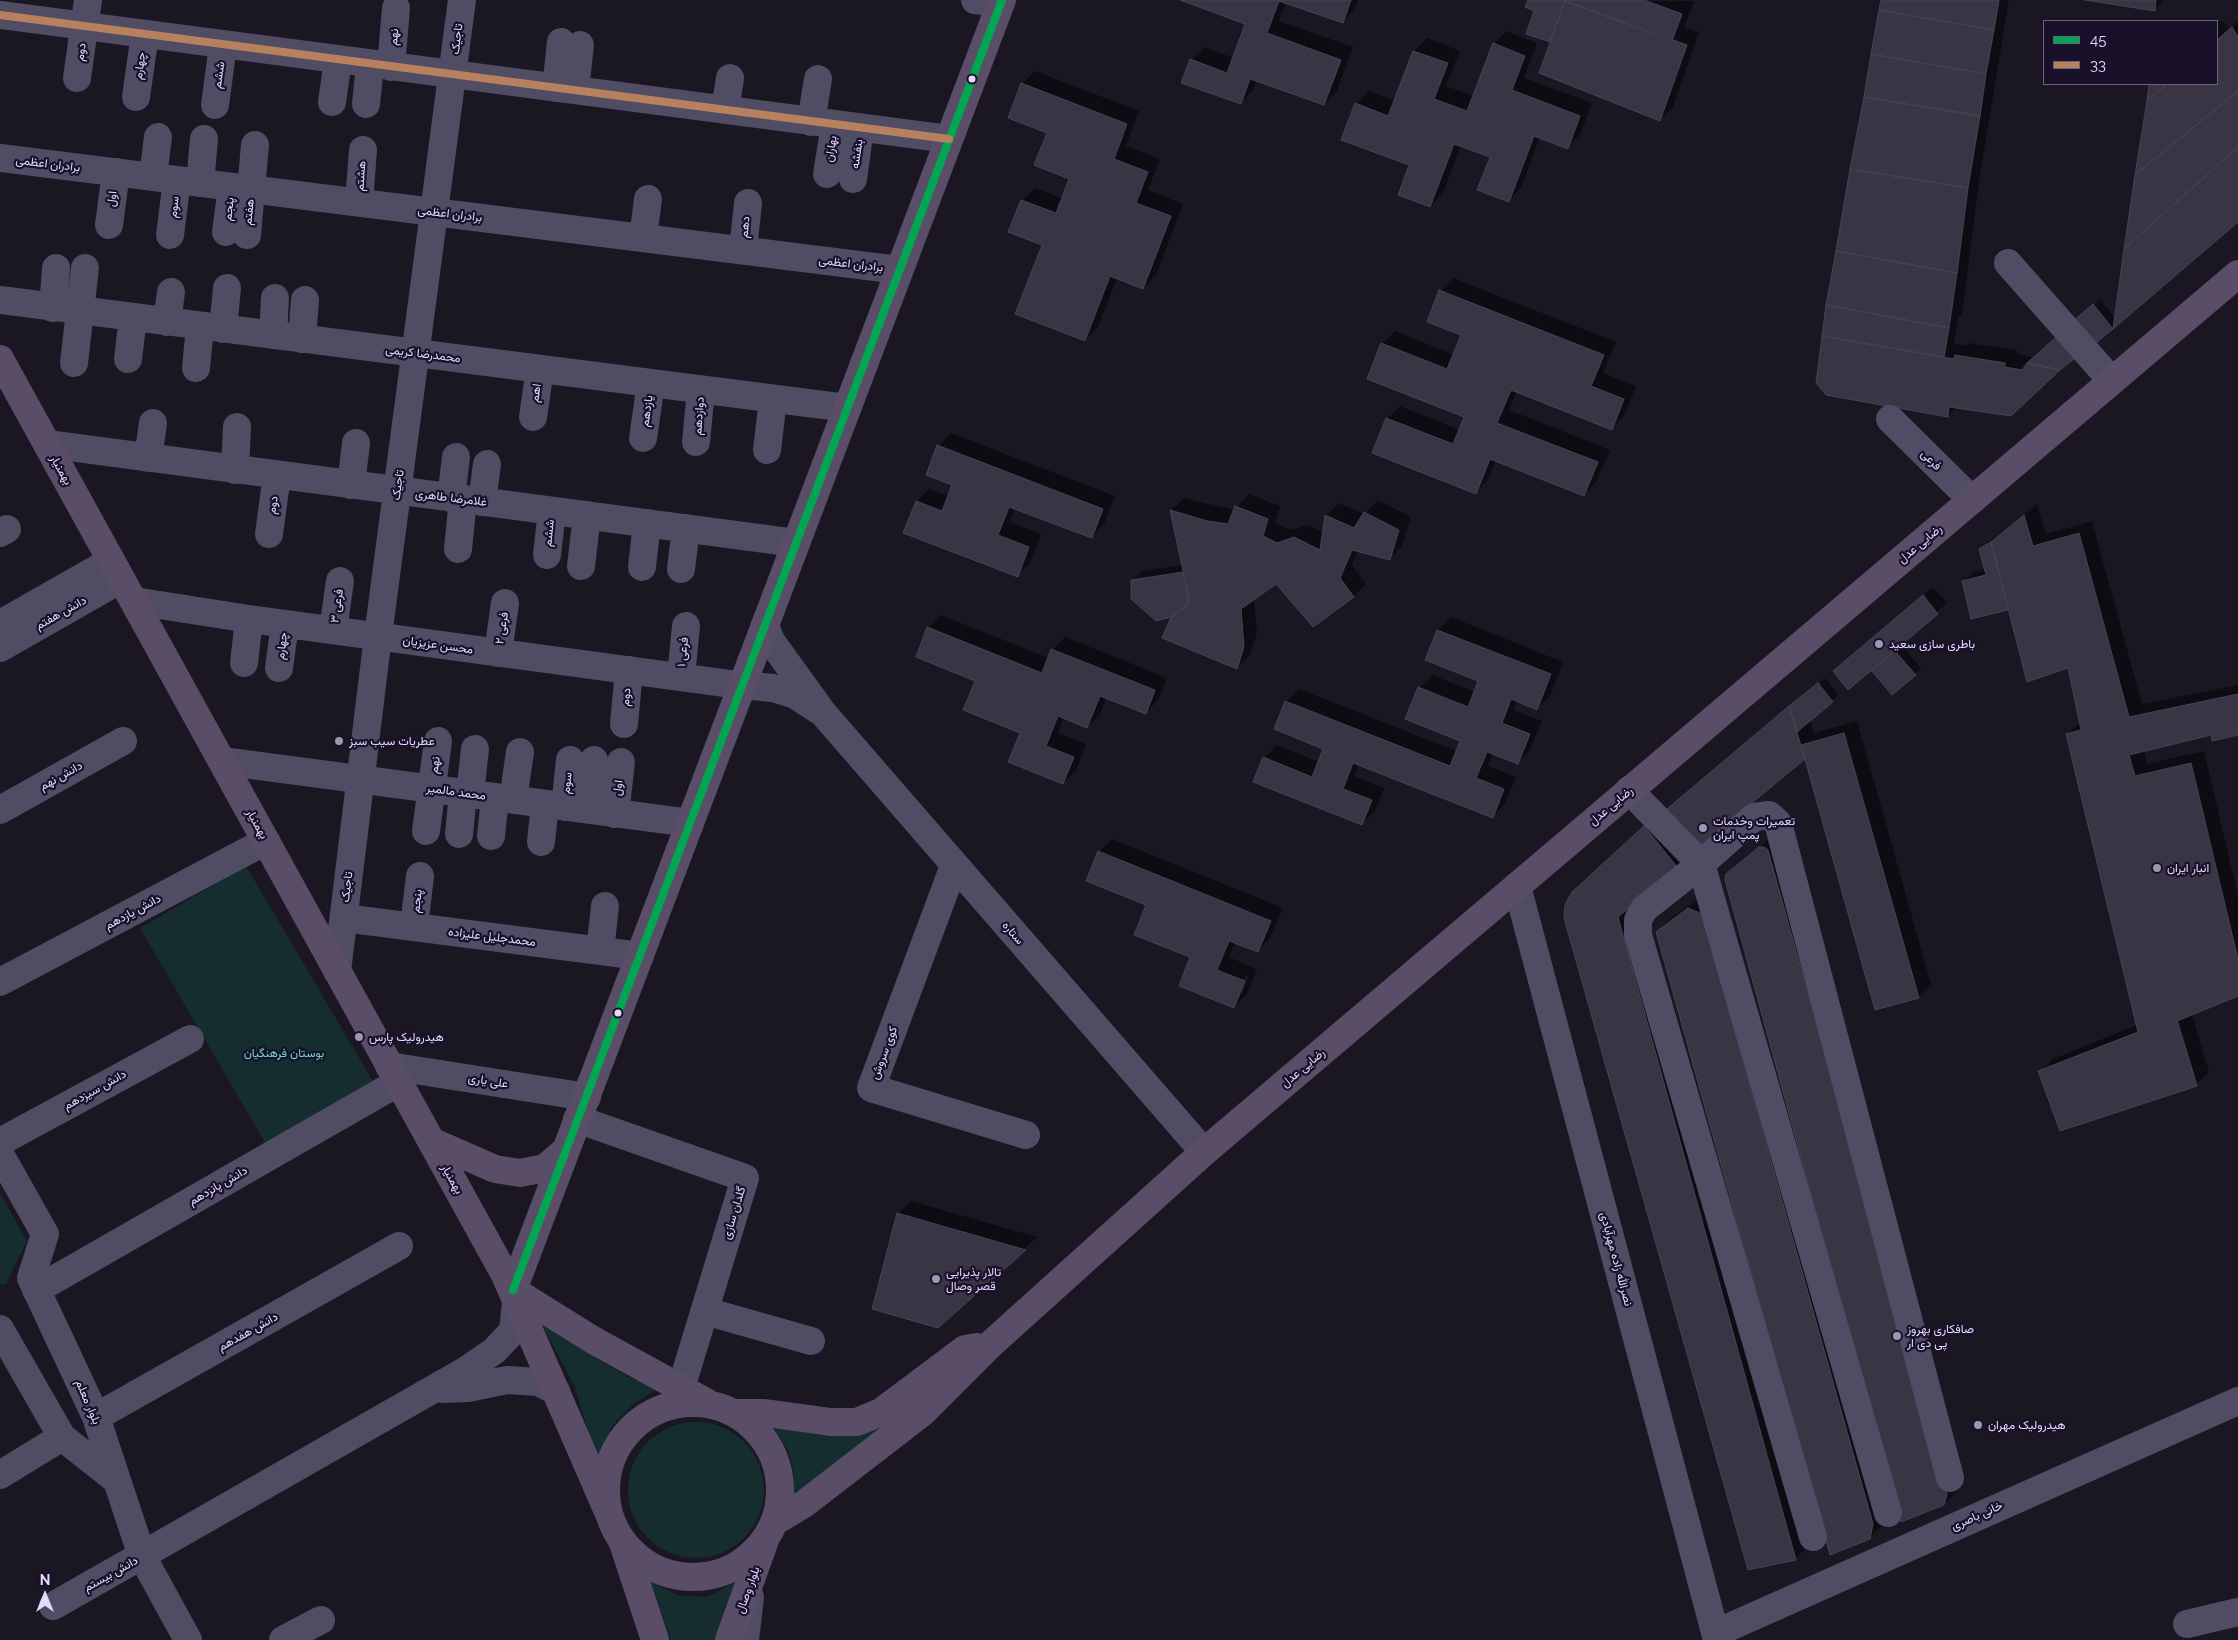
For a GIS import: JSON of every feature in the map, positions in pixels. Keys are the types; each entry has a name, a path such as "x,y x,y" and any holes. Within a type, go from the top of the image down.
{"main road":[{"path":"621,1540 641,1560 666,1572 693,1577 721,1573 746,1560 769,1531 778,1514 781,1484 775,1456 759,1431 736,1413 708,1403 593,1340 511,1289 555,1159 579,1103 684,823 737,685 766,625 791,542 944,139 991,1"},
{"name":"رضایی عدل","path":"769,1531 922,1413 991,1344 1204,1152 2238,274"},
{"name":"بهمنیار","path":"0,359 511,1289 609,1514"},
{"path":"431,1141 495,1169 520,1173 555,1159"},
{"path":"736,1413 766,1413 807,1420 857,1422 881,1412 965,1349 991,1344"},
{"path":"655,1640 621,1540 609,1514 605,1485 612,1456 628,1432 651,1413 678,1403 708,1403"},
{"name":"بلوار وصال","path":"729,1640 769,1531"}],"street":[{"name":"تاجیک","path":"337,971 378,636 462,0"},
{"name":"نهم","path":"380,65 396,8"},
{"path":"0,15 92,18 144,34 944,139"},
{"path":"86,77 92,18"},
{"name":"چهارم","path":"136,97 144,34"},
{"path":"565,89 570,44"},
{"name":"ششم","path":"215,105 223,45"},
{"path":"332,102 338,60"},
{"path":"366,104 380,65"},
{"path":"725,110 730,78"},
{"name":"بنفشه","path":"818,78 835,125 840,177"},
{"path":"158,137 177,180"},
{"path":"177,180 204,138"},
{"path":"242,188 255,145"},
{"name":"هشتم","path":"360,202 363,150"},
{"name":"برادران اعظمی","path":"0,158 894,269"},
{"name":"اول","path":"109,225 116,172"},
{"name":"سوم","path":"170,235 177,180"},
{"name":"هفتم","path":"236,234 242,188"},
{"path":"643,238 648,200"},
{"name":"دهم","path":"743,250 748,203"},
{"path":"2008,263 2112,381"},
{"path":"53,308 56,268"},
{"path":"74,363 81,311 84,268"},
{"path":"196,368 227,288"},
{"path":"167,322 171,292"},
{"path":"272,335 275,298"},
{"name":"محمدرضا کریمی","path":"0,300 842,407"},
{"path":"302,339 305,300"},
{"path":"128,359 133,318"},
{"name":"اهم","path":"533,418 540,369"},
{"name":"یازدهم","path":"643,438 651,383"},
{"name":"دوازدهم","path":"696,442 701,390"},
{"path":"767,450 773,399"},
{"name":"فرعی","path":"1890,419 1972,500"},
{"path":"148,458 153,423"},
{"path":"234,470 237,427"},
{"path":"351,485 356,443"},
{"name":"غلامرضا طاهری","path":"47,444 791,542"},
{"path":"456,457 465,500 458,549"},
{"path":"465,500 488,464"},
{"name":"دوم","path":"269,534 277,475"},
{"name":"ششم","path":"547,555 552,511"},
{"path":"581,566 587,516"},
{"path":"636,566 642,523"},
{"path":"681,569 686,528"},
{"path":"737,685 791,542"},
{"name":"محسن عزیزیان","path":"122,580 249,619 737,685"},
{"name":"دانش هفتم","path":"0,624 122,580"},
{"name":"دانش هفتم","path":"0,648 122,580"},
{"name":"فرعی ۳","path":"333,630 340,581"},
{"name":"فرعی ۲","path":"498,653 505,603"},
{"path":"244,663 249,619"},
{"name":"چهارم","path":"279,668 285,624"},
{"name":"ستاره","path":"766,625 771,641 823,713 1204,1152"},
{"name":"فرعی ۱","path":"681,677 686,626"},
{"name":"دوم","path":"624,724 629,670"},
{"name":"ستاره","path":"737,685 785,690 823,713"},
{"name":"دانش نهم","path":"0,810 123,741"},
{"name":"نهم","path":"423,788 438,741"},
{"path":"475,749 491,836"},
{"path":"460,834 485,796 520,752"},
{"path":"541,842 579,809 582,760"},
{"name":"محمد مالمیر","path":"222,762 684,823"},
{"name":"اول","path":"579,809 621,762"},
{"path":"417,831 423,788"},
{"path":"1629,790 1701,864 1888,1513"},
{"path":"1813,1537 1638,935 1638,920 1644,909 1701,864 1754,817 1769,815 1778,823 1950,1478"},
{"name":"دانش یازدهم","path":"0,982 266,841"},
{"name":"کوی سروش","path":"954,866 871,1088 1026,1135"},
{"name":"پنجم","path":"414,927 420,876"},
{"name":"نصرالله زاده مهرآبادی","path":"1517,886 1718,1638"},
{"path":"600,951 605,906"},
{"name":"محمدجلیل علیزاده","path":"344,918 634,955"},
{"name":"دانش سیزدهم","path":"0,1142 190,1038"},
{"name":"علی یاری","path":"394,1074 579,1103"},
{"name":"دانش پانزدهم","path":"36,1290 394,1074"},
{"name":"گلدان سازی","path":"579,1103 745,1178 681,1388"},
{"name":"بلوار معلم","path":"0,1154 45,1234 31,1278 96,1417 142,1556 188,1640"},
{"name":"دانش هفدهم","path":"96,1417 399,1246"},
{"name":"دانش بیستم","path":"53,1606 434,1390 494,1351 513,1331 511,1289"},
{"path":"705,1310 811,1341"},
{"path":"0,1329 62,1437 115,1479"},
{"path":"434,1390 468,1388 508,1380 538,1382 556,1391"},
{"name":"خانی باصری","path":"1718,1638 2238,1401"},
{"path":"0,1475 62,1437"},
{"path":"745,1640 752,1581"},
{"path":"2187,1624 2238,1612"},
{"path":"283,1640 321,1620"}],"green space":[{"name":"بوستان فرهنگیان","path":"246,866 374,1083 267,1146 140,928"},
{"path":"0,1193 27,1241 6,1284 0,1284"},
{"path":"532,1306 565,1335 600,1361 631,1378 659,1388 633,1404 613,1425 597,1459 574,1385"},
{"path":"696,1422 722,1427 744,1442 759,1464 764,1490 759,1516 744,1538 722,1553 696,1558 670,1553 648,1538 633,1516 628,1490 633,1464 648,1442 670,1427"},
{"path":"770,1422 886,1425 792,1502 794,1473 788,1450"},
{"path":"744,1577 719,1640 671,1640 650,1581 679,1596 708,1597"}],"building":[{"path":"1180,0 1351,0 1343,23 1279,1 1267,33 1341,60 1324,105 1250,79 1241,104 1181,83 1190,59 1227,73 1245,24"},
{"path":"1528,0 1644,0 1682,14 1672,41 1565,1 1550,42 1526,34 1534,11 1525,7"},
{"path":"1881,0 1999,0 1994,30 1879,10"},
{"path":"2085,0 2156,0 2155,11"},
{"path":"1565,1 1687,45 1660,121 1539,73"},
{"path":"1879,10 1994,30 1986,74 1871,54"},
{"path":"2232,27 2238,37 2238,91 2135,175 2147,101 2166,85 2218,85 2218,39"},
{"path":"1493,43 1525,56 1512,90 1580,116 1568,149 1534,136 1509,202 1477,190 1490,157 1454,144 1430,207 1398,195 1409,165 1341,140 1355,103 1388,116 1413,51 1448,63 1434,99 1467,111"},
{"path":"1871,54 1986,74 1980,116 1864,97"},
{"path":"1021,83 1127,124 1114,159 1148,172 1136,203 1171,216 1143,289 1110,276 1085,341 1015,314 1042,245 1008,232 1021,200 1056,213 1069,179 1034,165 1047,133 1008,118"},
{"path":"2149,85 2166,85 2147,101"},
{"path":"2238,91 2238,147 2124,249 2135,175"},
{"path":"1864,97 1980,116 1968,188 1850,169"},
{"path":"2238,147 2238,222 2113,329 2124,249"},
{"path":"1850,169 1968,188 1957,273 1836,251"},
{"path":"1836,251 1957,273 1949,328 1826,305"},
{"path":"1439,290 1604,355 1591,386 1624,399 1612,430 1511,390 1497,423 1598,462 1584,496 1490,459 1476,494 1372,453 1386,418 1453,444 1464,417 1367,379 1381,343 1447,369 1461,335 1427,322"},
{"path":"2093,304 2113,329 2091,347 2071,323"},
{"path":"1826,305 1949,328 1944,357 1822,336"},
{"path":"2062,332 2079,355 2060,370 2027,363"},
{"path":"1822,336 1954,359 1955,355 2005,363 2005,367 2022,370 2027,363 2060,370 2011,416 1949,407 1948,417 1826,395 1816,383"},
{"path":"937,445 1103,509 1092,538 1009,507 998,535 1029,547 1018,577 903,533 916,501 942,511 952,485 926,475"},
{"path":"1235,506 1268,519 1263,536 1277,543 1294,537 1320,550 1325,515 1354,528 1364,512 1399,530 1390,560 1352,550 1340,578 1354,597 1313,627 1276,584 1241,609 1244,647 1237,669 1162,638 1171,617 1187,605 1189,599 1170,510 1207,521 1228,524"},
{"name":"انبار ایران","path":"2024,515 2033,546 2079,533 2129,717 2238,694 2238,735 2212,741 2211,735 2129,755 2135,776 2191,763 2238,959 2238,996 2177,1021 2197,1086 2060,1131 2038,1071 2138,1032 2066,734 2081,730 2068,668 2027,682 1991,542"},
{"path":"1991,542 2008,610 1971,619 1962,581 1986,575 1979,549"},
{"path":"1183,572 1189,599 1187,605 1171,617 1156,621 1131,599 1131,580"},
{"path":"1923,595 1938,614 1848,690 1833,671"},
{"path":"927,627 1042,673 1051,649 1155,690 1146,714 1100,696 1087,728 1058,716 1046,746 1074,757 1063,784 1008,762 1020,733 963,710 975,681 916,657"},
{"path":"1437,630 1551,674 1537,710 1511,699 1502,723 1530,734 1518,764 1487,752 1476,778 1504,789 1493,818 1353,763 1343,789 1372,800 1362,825 1253,782 1263,757 1312,777 1323,749 1274,729 1285,701 1450,766 1460,741 1405,719 1418,687 1468,707 1478,681 1425,660"},
{"path":"1895,651 1916,675 1892,695 1871,670"},
{"path":"1818,683 1833,702 1797,732 1789,706"},
{"path":"1789,706 1805,759 1694,851 1661,814"},
{"path":"1844,733 1919,998 1875,1010 1801,745"},
{"path":"1644,826 1678,868 1618,917 1796,1560 1748,1570 1564,918 1565,905 1572,892"},
{"path":"1759,847 1764,847 1768,850 1947,1495 1944,1505 1901,1522 1725,880 1726,874"},
{"path":"1098,851 1271,921 1258,952 1229,941 1217,970 1245,981 1234,1008 1179,986 1190,957 1134,935 1146,905 1086,881"},
{"path":"1688,908 1700,913 1703,919 1873,1524 1870,1539 1830,1555 1656,932"},
{"name":"تالار پذیرایی قصر وصال","path":"897,1213 1026,1250 938,1328 872,1309"}],"transit line":[{"name":"45","path":"513,1290 1002,0"},
{"name":"33","path":"0,15 949,139"}],"place":[{"name":"باطری سازی سعید","path":"1879,644"},
{"name":"عطریات سیب سبز","path":"339,741"},
{"name":"تعمیرات وخدمات پمپ ایران","path":"1703,828"},
{"name":"انبار ایران","path":"2157,868"},
{"name":"هیدرولیک پارس","path":"359,1037"},
{"name":"تالار پذیرایی قصر وصال","path":"936,1279"},
{"name":"صافکاری بهروز پی دی ار","path":"1897,1336"},
{"name":"هیدرولیک مهران","path":"1978,1425"}]}
